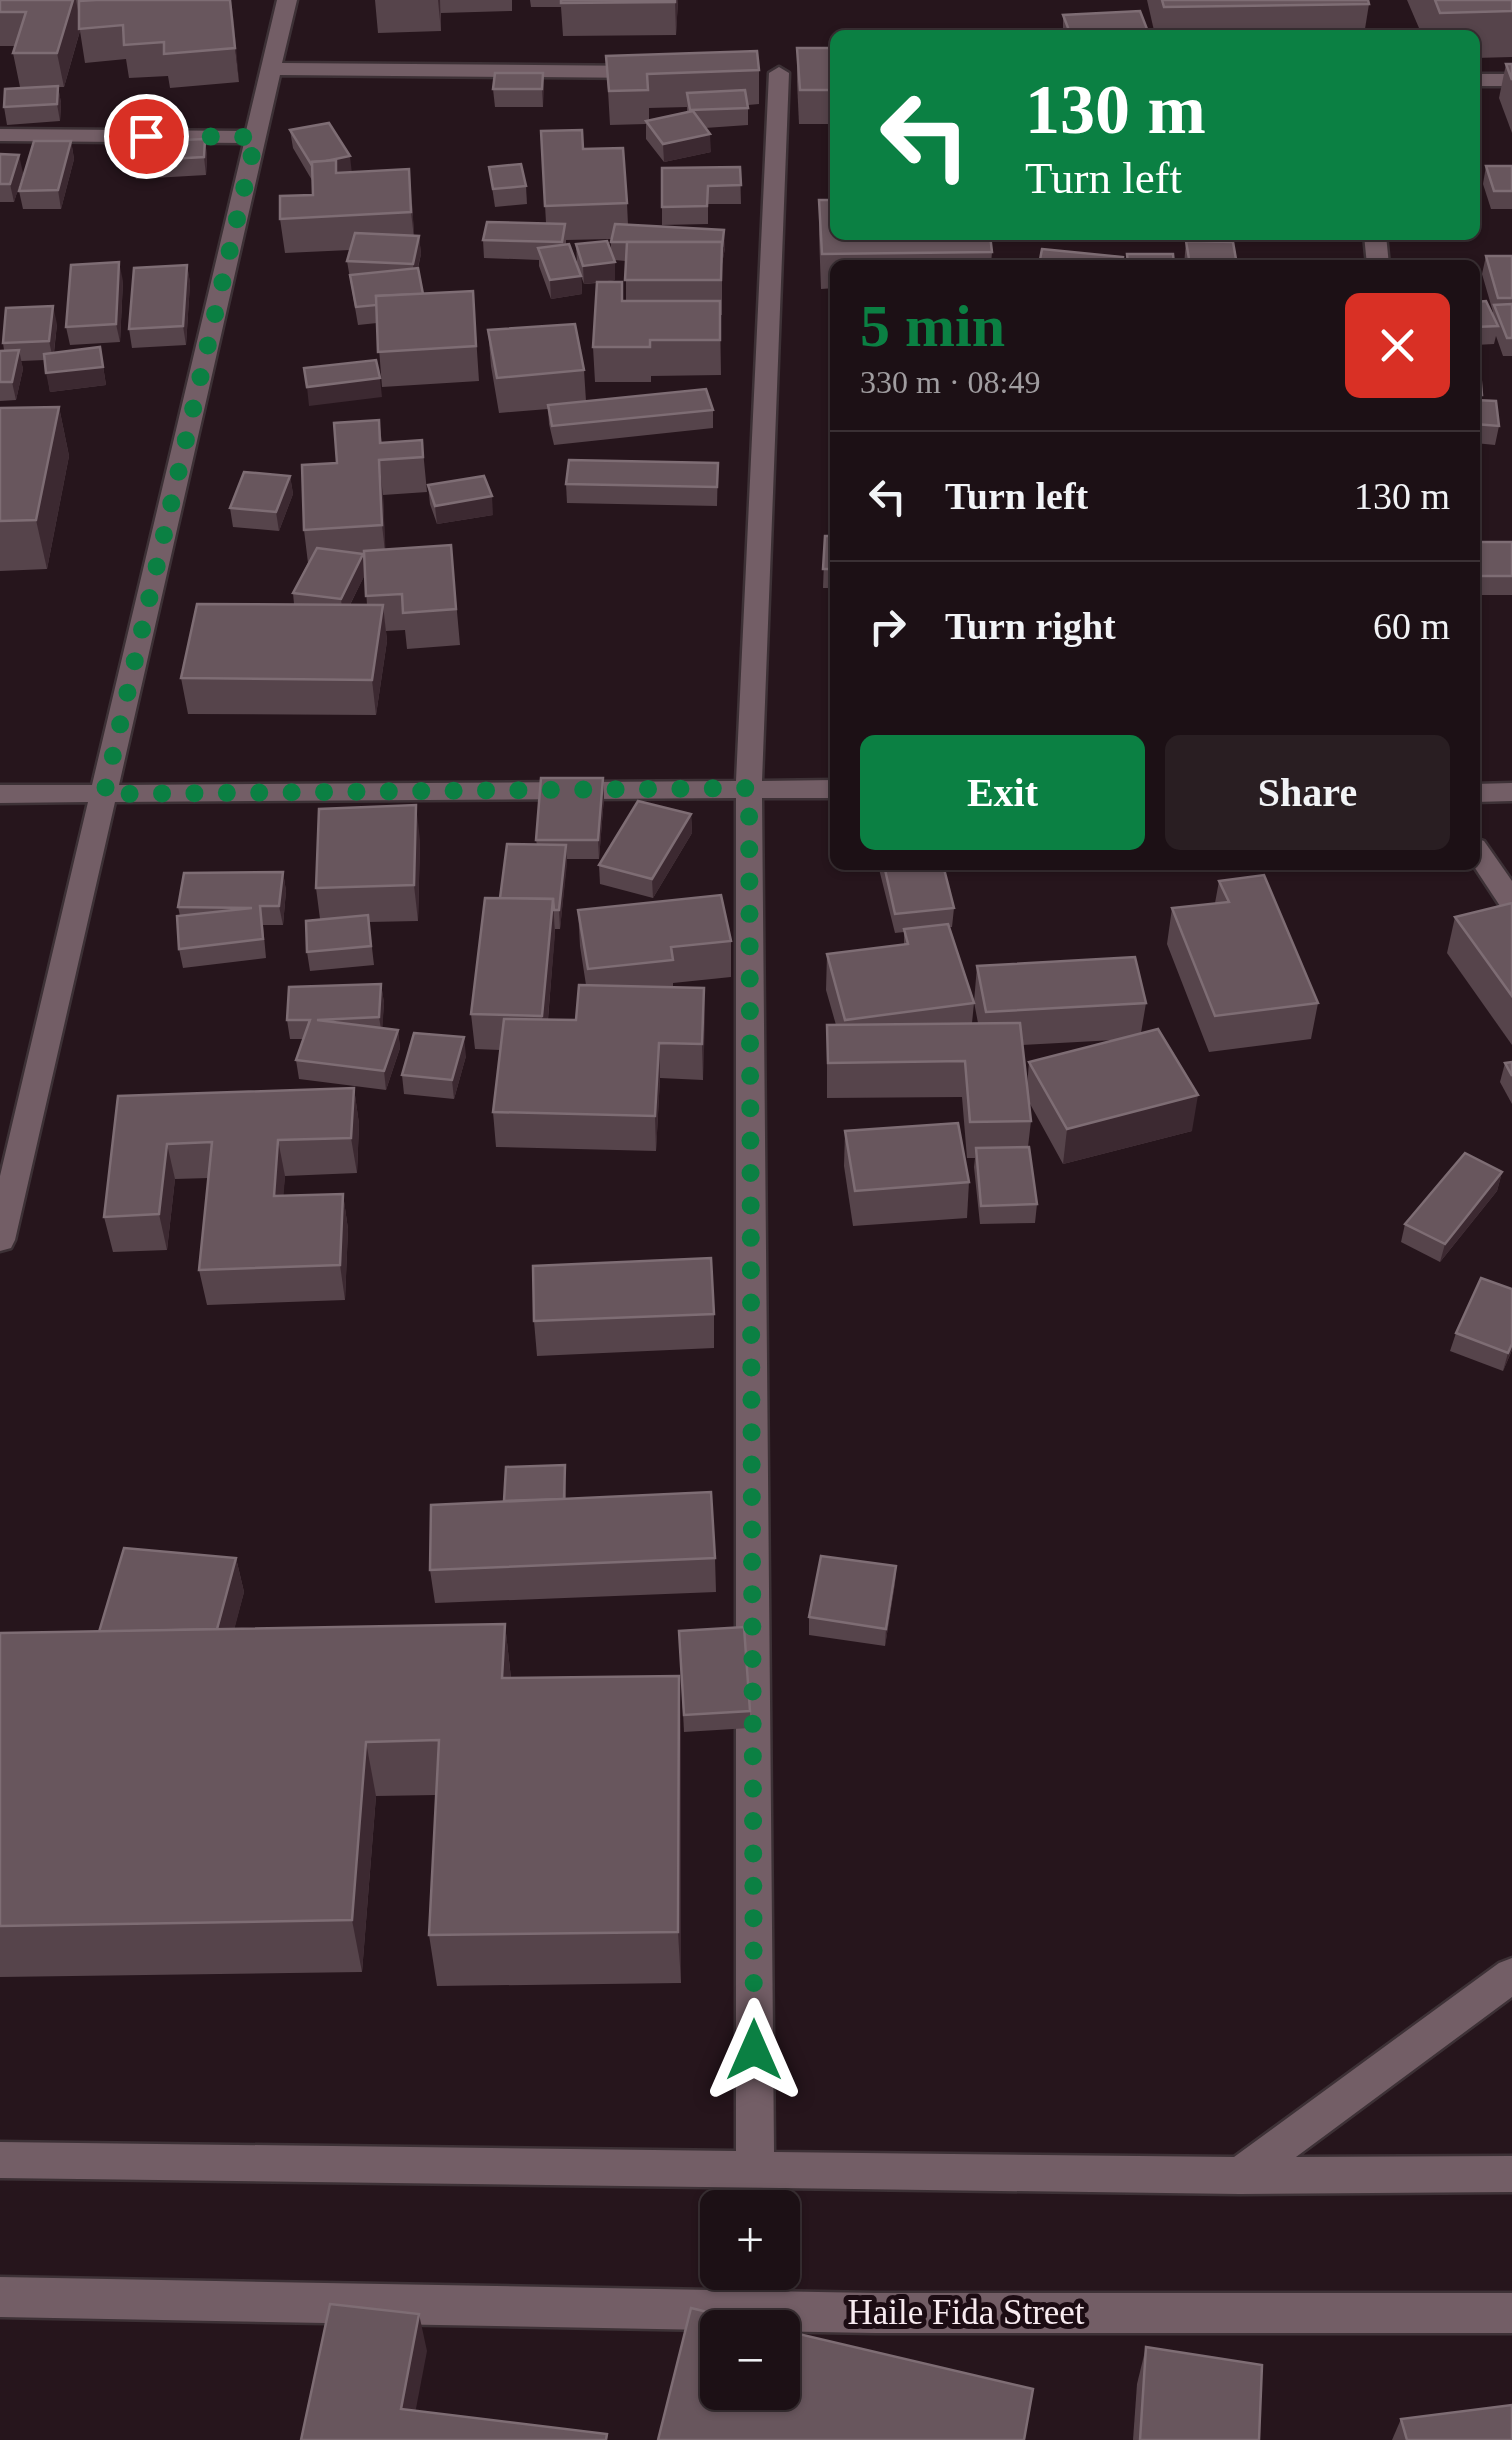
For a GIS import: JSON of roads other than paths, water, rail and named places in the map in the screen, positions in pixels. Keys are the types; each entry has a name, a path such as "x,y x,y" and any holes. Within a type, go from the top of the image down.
{"street":[{"path":"0,1240 287,0"},
{"path":"272,69 662,72"},
{"path":"754,2169 749,788 779,73"},
{"path":"1480,80 1512,80"},
{"path":"0,135 256,137"},
{"path":"0,794 830,789"},
{"path":"1480,793 1512,792"},
{"path":"1480,854 1512,902"},
{"path":"1240,2176 1512,1975"},
{"path":"0,2160 1240,2176 1512,2174"},
{"name":"Haile Fida Street","path":"0,2297 875,2313 1512,2313"}]}
